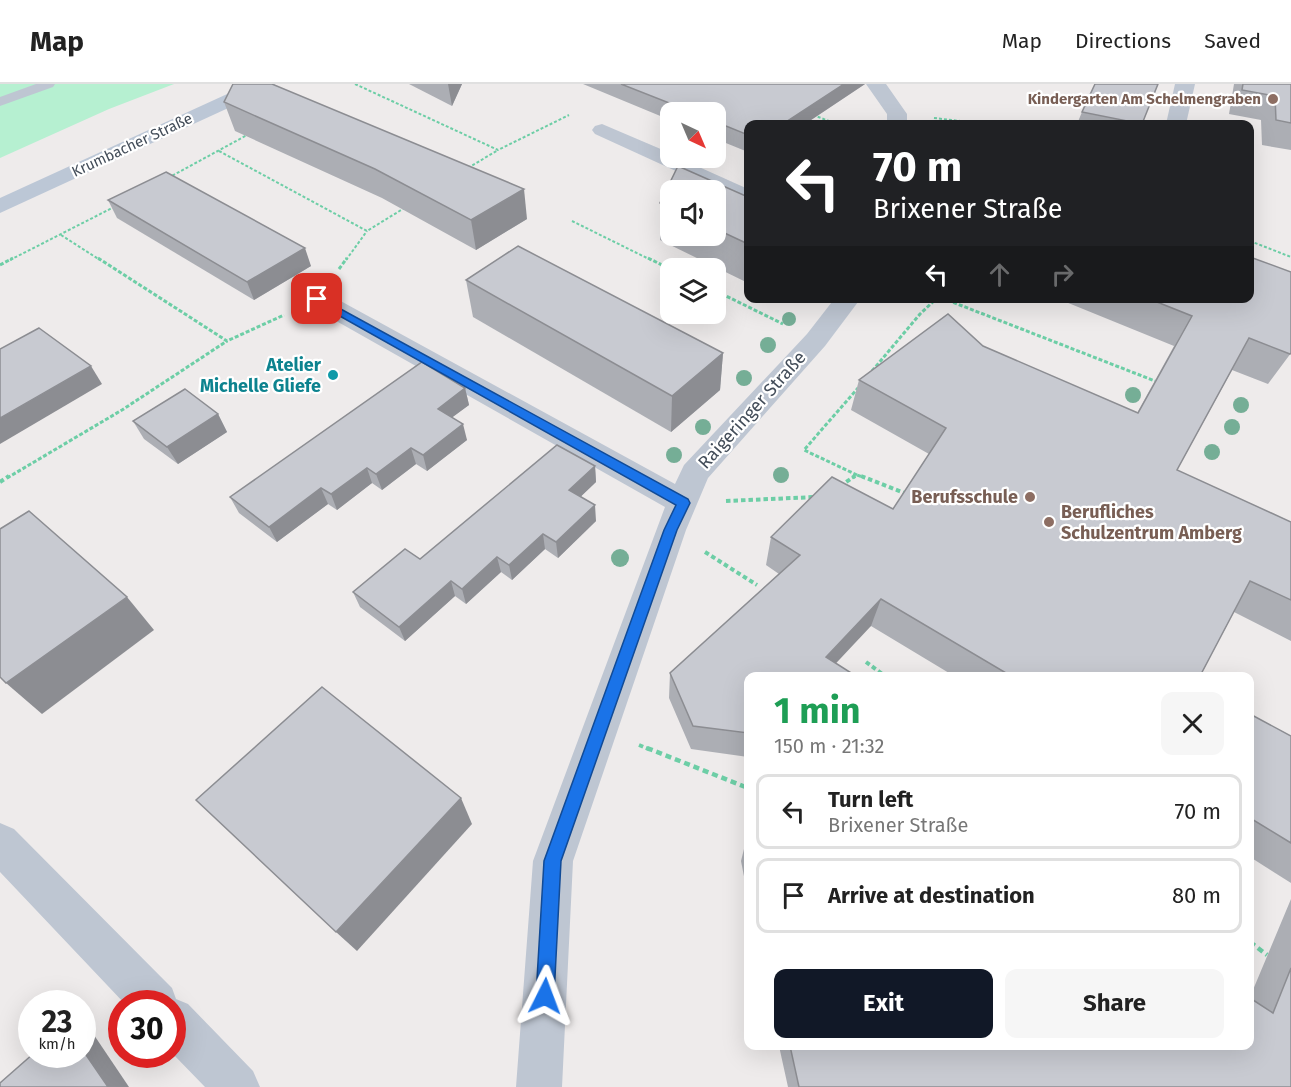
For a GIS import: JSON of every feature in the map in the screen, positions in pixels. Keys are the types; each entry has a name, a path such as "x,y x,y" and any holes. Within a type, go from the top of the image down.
{"main road":[{"name":"Krumbacher Straße","path":"0,206 264,84"}],"street":[{"path":"876,84 897,119"},
{"path":"1164,84 1185,86 1177,120"},
{"path":"602,130 744,195"},
{"path":"317,299 677,517"},
{"name":"Raigeringer Straße","path":"539,1087 553,861 677,517 695,473 816,340 845,303"},
{"path":"0,843 142,990"},
{"path":"186,1034 237,1087"}],"lane":[{"path":"0,102 48,84"}],"path":[{"path":"355,84 498,150"},
{"path":"806,112 827,120"},
{"path":"468,169 498,150 572,114 602,130"},
{"path":"897,119 915,120"},
{"path":"168,178 258,129"},
{"path":"219,151 367,231"},
{"path":"0,265 116,206"},
{"path":"0,482 122,410 227,341 317,299 367,231 408,206"},
{"path":"572,221 660,264"},
{"path":"61,235 227,341"},
{"path":"1254,243 1291,257"},
{"path":"726,296 816,340"},
{"path":"870,373 932,303"},
{"path":"955,303 1155,381"},
{"path":"863,382 804,450 857,475 910,495"},
{"path":"831,491 857,475"},
{"path":"677,517 823,496"},
{"path":"677,517 757,585"},
{"path":"866,662 880,672"},
{"path":"599,729 744,786"},
{"path":"1254,945 1267,955"}],"green space":[{"path":"0,84 174,84 109,109 0,158"}],"building":[{"path":"233,84 272,84 524,189 471,220 375,169 224,102"},
{"path":"621,84 844,84 789,120 744,120 744,133 726,126 726,102 667,102"},
{"path":"1095,84 1158,84 1144,120 1122,120 1082,112"},
{"path":"1243,84 1291,84 1291,123 1276,120 1275,96 1242,90"},
{"path":"677,168 683,168 710,180 671,180"},
{"path":"166,172 305,248 247,282 108,200"},
{"path":"726,187 744,195 744,242 726,234"},
{"path":"518,246 660,320 660,324 667,324 723,353 672,396 466,280"},
{"name":"Berufliches Schulzentrum Amberg","path":"1254,258 1291,272 1291,353 1249,338 1177,470 1291,522 1291,600 1250,581 1202,672 1004,672 881,599 826,657 850,672 744,672 744,732 693,726 670,673 800,555 771,537 832,477 893,509 946,428 859,380 948,314 983,346 1138,413 1192,316 1160,303 1254,303"},
{"path":"39,328 91,366 0,418 0,349"},
{"path":"422,362 465,388 438,409 463,424 423,455 411,448 376,474 367,468 331,494 321,488 269,527 230,497"},
{"path":"185,389 218,414 167,447 133,421"},
{"path":"557,445 595,466 569,490 595,505 556,542 543,534 509,565 497,557 462,589 451,581 399,627 353,592 405,549 420,559"},
{"path":"29,511 127,597 6,683 0,677 0,529"},
{"path":"322,687 461,798 336,932 196,800"},
{"path":"1254,716 1291,736 1291,843 1254,820"},
{"path":"1291,968 1291,1087 799,1087 791,1050 1254,1050 1254,1001 1273,1013"},
{"path":"18,1067 95,1068 108,1087 0,1087 0,1083"}],"place":[{"name":"Kindergarten Am Schelmengraben","path":"1273,99"},
{"name":"Atelier Michelle Gliefe","path":"333,375"},
{"name":"Berufsschule","path":"1030,497"},
{"name":"Berufliches Schulzentrum Amberg","path":"1049,522"}],"route":[{"path":"317,299 683,503 670,530 553,861 545,996"}]}
